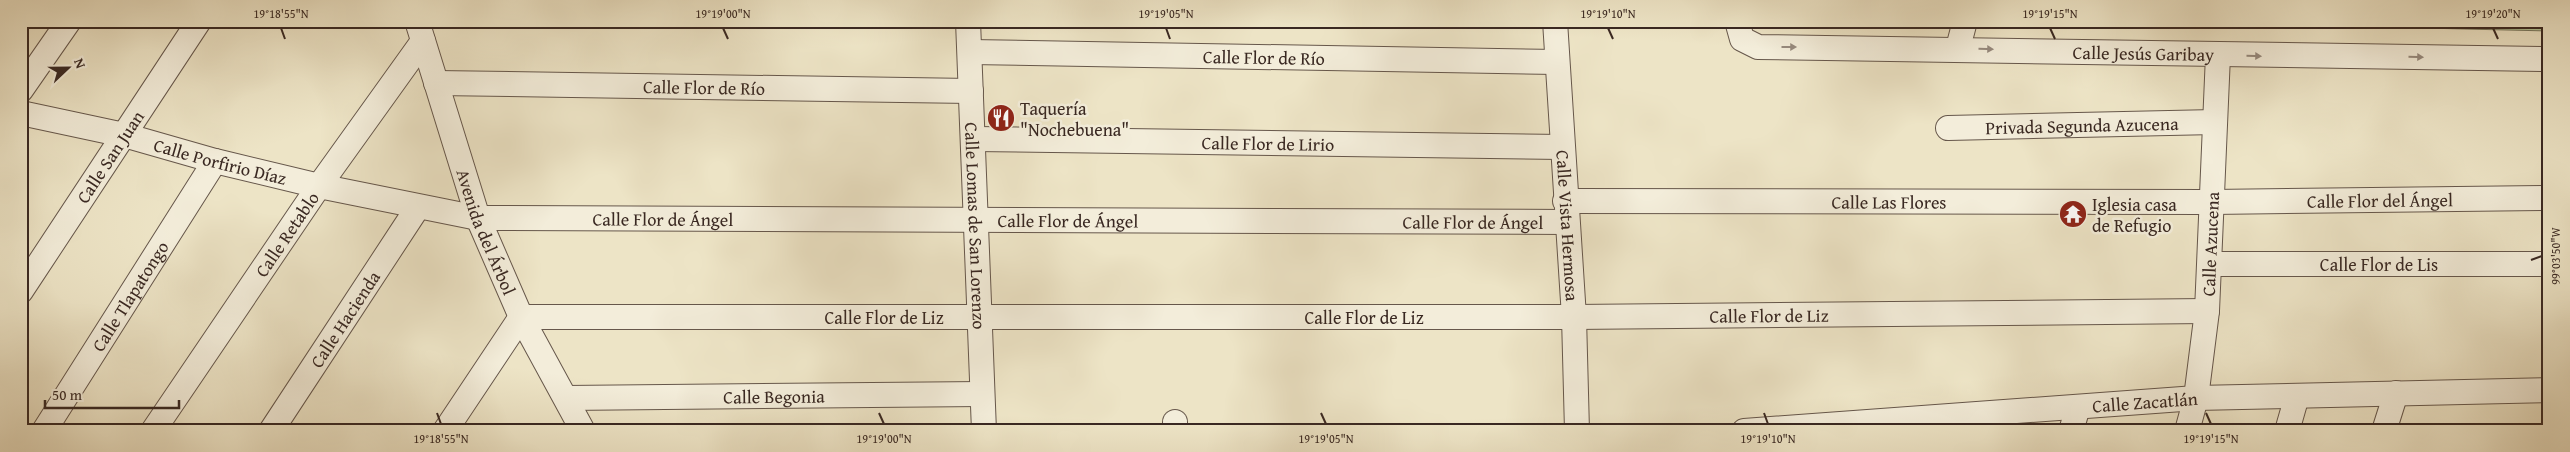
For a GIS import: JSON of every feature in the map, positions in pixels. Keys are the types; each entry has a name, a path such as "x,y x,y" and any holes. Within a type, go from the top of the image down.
{"street":[{"path":"21,90 69,21"},
{"name":"Calle San Juan","path":"21,291 199,21"},
{"name":"Calle Lomas de San Lorenzo","path":"968,21 984,431"},
{"name":"Calle Vista Hermosa","path":"1554,21 1574,317 1577,431"},
{"path":"1958,48 1965,21"},
{"name":"Calle Jesús Garibay","path":"1739,30 1758,47 1958,48 2218,55 2549,58"},
{"name":"Avenida del Árbol","path":"420,31 478,218 521,317 583,431"},
{"name":"Calle Retablo","path":"153,431 319,186 420,31"},
{"name":"Calle Flor de Río","path":"970,52 1557,62"},
{"name":"Calle Azucena","path":"2187,431 2196,398 2207,310 2218,55"},
{"name":"Calle Flor de Río","path":"436,83 971,91"},
{"name":"Calle Porfirio Díaz","path":"21,113 124,135 216,161 319,186 478,218"},
{"name":"Privada Segunda Azucena","path":"1948,128 2215,122"},
{"name":"Calle Flor de Lirio","path":"974,139 1562,147"},
{"name":"Calle Tlapatongo","path":"44,431 216,161"},
{"name":"Calle Flor del Ángel","path":"2212,202 2549,198"},
{"name":"Calle Las Flores","path":"1566,211 2212,202"},
{"name":"Calle Hacienda","path":"271,431 418,207"},
{"name":"Calle Flor de Ángel","path":"478,218 975,220 1566,211"},
{"name":"Calle Flor de Lis","path":"2210,264 2549,264"},
{"name":"Calle Flor de Liz","path":"521,317 1574,317 2207,310"},
{"path":"445,431 521,317"},
{"name":"Calle Zacatlán","path":"1744,431 1948,423 2078,407 2196,398 2549,390"},
{"path":"2384,431 2396,392"},
{"name":"Calle Begonia","path":"566,398 982,394"},
{"path":"2286,431 2297,396"},
{"path":"2071,431 2078,407"}],"green space":[{"path":"2125,21 2549,21 2549,31"}],"place":[{"name":"Taquería \"Nochebuena\"","path":"1001,118"},
{"name":"Iglesia casa de Refugio","path":"2073,214"}]}
